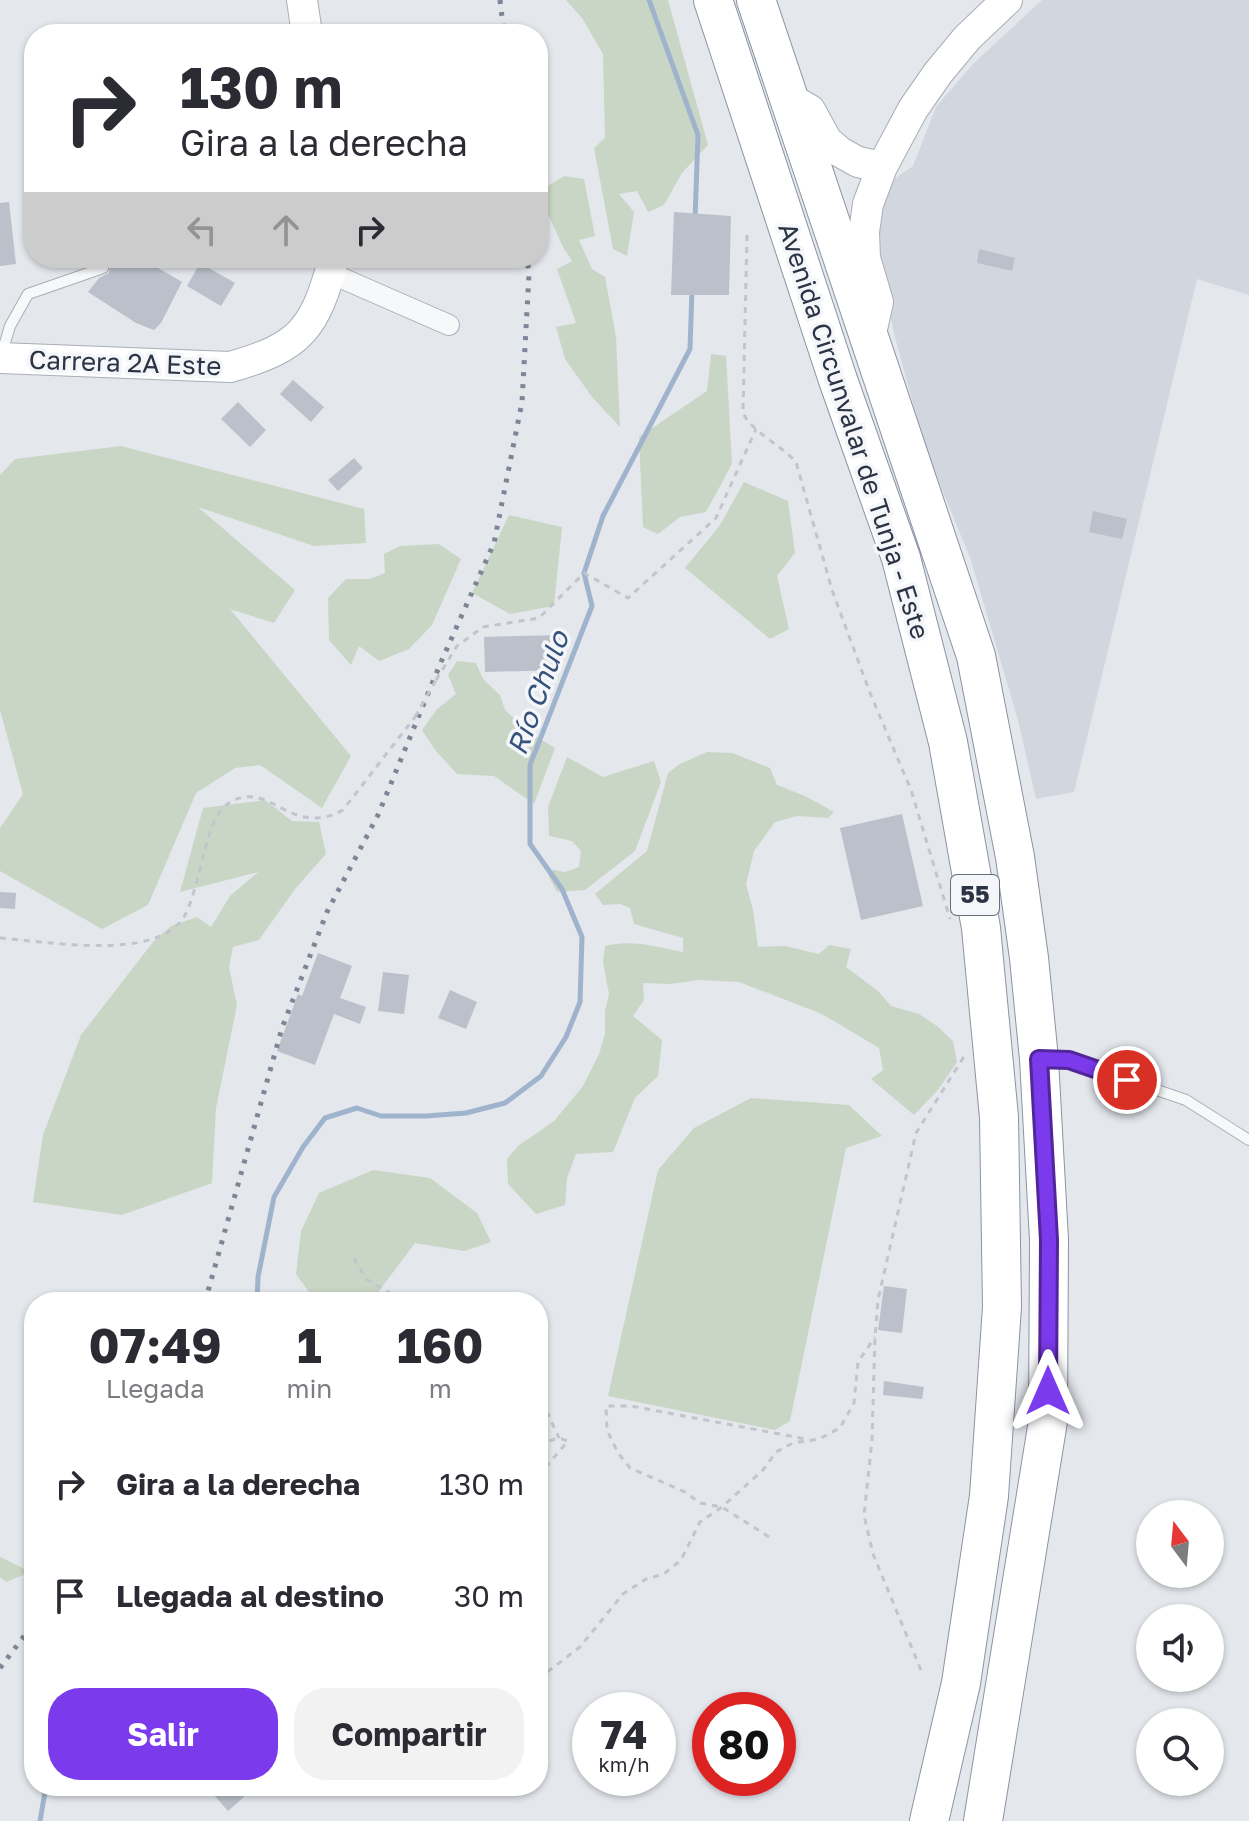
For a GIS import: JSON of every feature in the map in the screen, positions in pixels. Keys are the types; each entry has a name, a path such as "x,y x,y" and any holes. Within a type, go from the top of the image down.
{"highway":[{"name":"Avenida Circunvalar de Tunja - Este","path":"713,0 838,380 901,558 948,742 981,928 999,1117 1002,1307 987,1511 961,1683 929,1821"},
{"name":"Avenida Circunvalar de Tunja - Este","path":"756,0 976,656 1015,857 1039,1059 1049,1240 1048,1421 988,1812"}],"street":[{"path":"302,0 306,24"},
{"path":"870,338 878,302 865,258 864,232 868,204 882,167 913,109 938,73 967,38 1007,0"},
{"path":"789,97 810,110 827,141 840,152 858,162 882,167"},
{"name":"Carrera 2A Este","path":"0,358 230,367 259,359 305,331 324,299 332,268"},
{"path":"336,268 449,325"}],"lane":[{"path":"0,358 10,326 28,294 103,268"},
{"path":"1039,1059 1069,1060 1186,1100 1249,1140"}],"path":[{"path":"747,235 742,403 747,421 785,449 796,462 832,590 870,693 911,790 950,921"},
{"path":"0,938 114,947 153,940 185,917 211,828 220,812 233,800 259,797 305,818 319,820 343,810 415,717 457,646 483,627 539,618 584,573 628,598 716,518 756,429"},
{"path":"921,1670 873,1554 864,1515 872,1440 875,1337 878,1300 916,1133 965,1054"},
{"path":"354,1258 366,1279 388,1292"},
{"path":"548,1671 580,1647 623,1594 646,1579 664,1574 681,1560 700,1522 722,1507 763,1470 776,1452 793,1443 819,1439 840,1428 854,1403 858,1362 875,1337"},
{"path":"769,1537 722,1507 700,1503 685,1492 630,1468 618,1453 607,1430 606,1406 631,1406 810,1440"},
{"path":"548,1414 559,1438"},
{"path":"548,1441 559,1438 568,1441 548,1464"}],"shaded area":[{"path":"1042,0 1249,0 1249,295 1197,279 1074,792 1036,799 1018,720 971,560 925,448 895,337 878,239 880,204 890,182 913,166 936,107 973,64"}],"green space":[{"path":"566,0 668,0 708,145 682,173 664,205 648,212 637,191 619,194 634,212 627,256 613,249 594,148 605,138 603,54 582,18"},
{"path":"564,176 584,179 595,236 579,240 592,269 605,277 616,337 620,427 592,397 565,359 556,327 576,323 557,269 572,261 548,214 548,186"},
{"path":"711,354 726,356 732,464 706,512 680,517 658,534 643,527 639,437 707,391"},
{"path":"121,446 364,509 366,543 314,546 198,507 295,590 274,623 230,609 351,756 322,808 260,765 235,768 196,793 148,905 102,929 0,871 0,828 23,794 0,710 0,475 15,459"},
{"path":"744,482 788,501 795,553 777,576 789,629 770,639 685,568 720,525"},
{"path":"509,515 562,527 554,606 510,614 472,593"},
{"path":"439,544 461,559 432,625 409,649 379,661 359,646 351,665 329,640 328,598 346,579 370,579 385,573 384,554 400,546"},
{"path":"457,661 476,663 483,679 500,695 505,710 529,732 555,748 534,804 494,776 457,774 422,730 437,709 456,694 448,675"},
{"path":"707,752 732,753 770,768 777,785 834,812 828,818 797,816 775,822 754,851 746,884 758,947 785,946 819,954 829,945 851,949 846,967 878,991 891,1006 919,1014 937,1026 953,1041 957,1062 938,1090 914,1115 871,1079 883,1070 879,1048 822,1014 739,982 699,980 643,983 644,1000 633,1016 662,1040 658,1076 635,1098 613,1152 576,1154 567,1178 565,1205 536,1214 508,1184 507,1159 518,1146 554,1121 583,1086 599,1054 605,1034 609,994 603,962 605,946 635,944 683,952 683,938 634,924 630,908 620,904 603,905 595,894 647,851 668,773"},
{"path":"567,757 603,777 654,761 661,782 635,851 585,890 557,892 547,869 565,872 579,867 581,851 572,841 549,836 548,807"},
{"path":"265,800 292,821 319,822 326,854 295,889 259,940 233,947 229,967 237,1005 216,1108 212,1183 122,1215 33,1202 43,1135 81,1035 153,942 171,926 197,917 211,927 230,896 258,872 180,892 203,808"},
{"path":"751,1098 849,1105 882,1136 846,1148 790,1421 775,1430 608,1396 658,1170 694,1128"},
{"path":"373,1170 430,1178 477,1213 491,1242 464,1251 415,1243 380,1292 309,1292 296,1274 301,1231 319,1193"},
{"path":"0,1557 24,1569 24,1575 6,1582 0,1577"}],"building":[{"path":"9,202 16,264 0,266 0,203"},
{"path":"674,212 731,216 729,295 671,295"},
{"path":"979,249 1015,258 1012,271 977,263"},
{"path":"110,268 158,268 182,282 161,323 154,330 136,323 88,292 99,278 109,273"},
{"path":"197,268 209,268 235,283 221,306 187,286"},
{"path":"293,380 324,407 311,422 280,394"},
{"path":"238,402 266,430 250,447 221,419"},
{"path":"354,458 363,468 338,491 328,480"},
{"path":"1093,511 1127,519 1122,539 1089,532"},
{"path":"560,635 561,670 485,672 484,637"},
{"path":"902,814 923,906 861,920 840,828"},
{"path":"0,892 16,893 15,909 0,908"},
{"path":"318,953 352,966 340,998 366,1007 360,1024 334,1014 315,1065 277,1051 298,994 302,996"},
{"path":"383,972 409,975 404,1014 378,1011"},
{"path":"450,990 477,1002 466,1029 438,1018"},
{"path":"884,1286 907,1289 902,1333 878,1330"},
{"path":"884,1381 924,1387 922,1399 883,1395"},
{"path":"215,1796 243,1796 244,1797 228,1811"}],"waterway":[{"name":"Río Chulo","path":"649,0 698,135 695,219"},
{"name":"Río Chulo","path":"257,1292 274,1197 303,1147 325,1118 357,1108 381,1116 426,1116 466,1113 505,1103 541,1076 566,1037 580,1002 582,937 562,889 530,844 530,765 592,606 584,573 603,516 690,349 692,289"},
{"name":"Río Chulo","path":"40,1821 44,1796"}],"railway":[{"path":"500,0 503,24"},
{"path":"208,1292 282,1028 327,912 378,815 494,543 522,402 528,268"},
{"path":"0,1668 24,1636"}],"route":[{"path":"1048,1391 1049,1240 1039,1059 1069,1060 1127,1080"}]}
